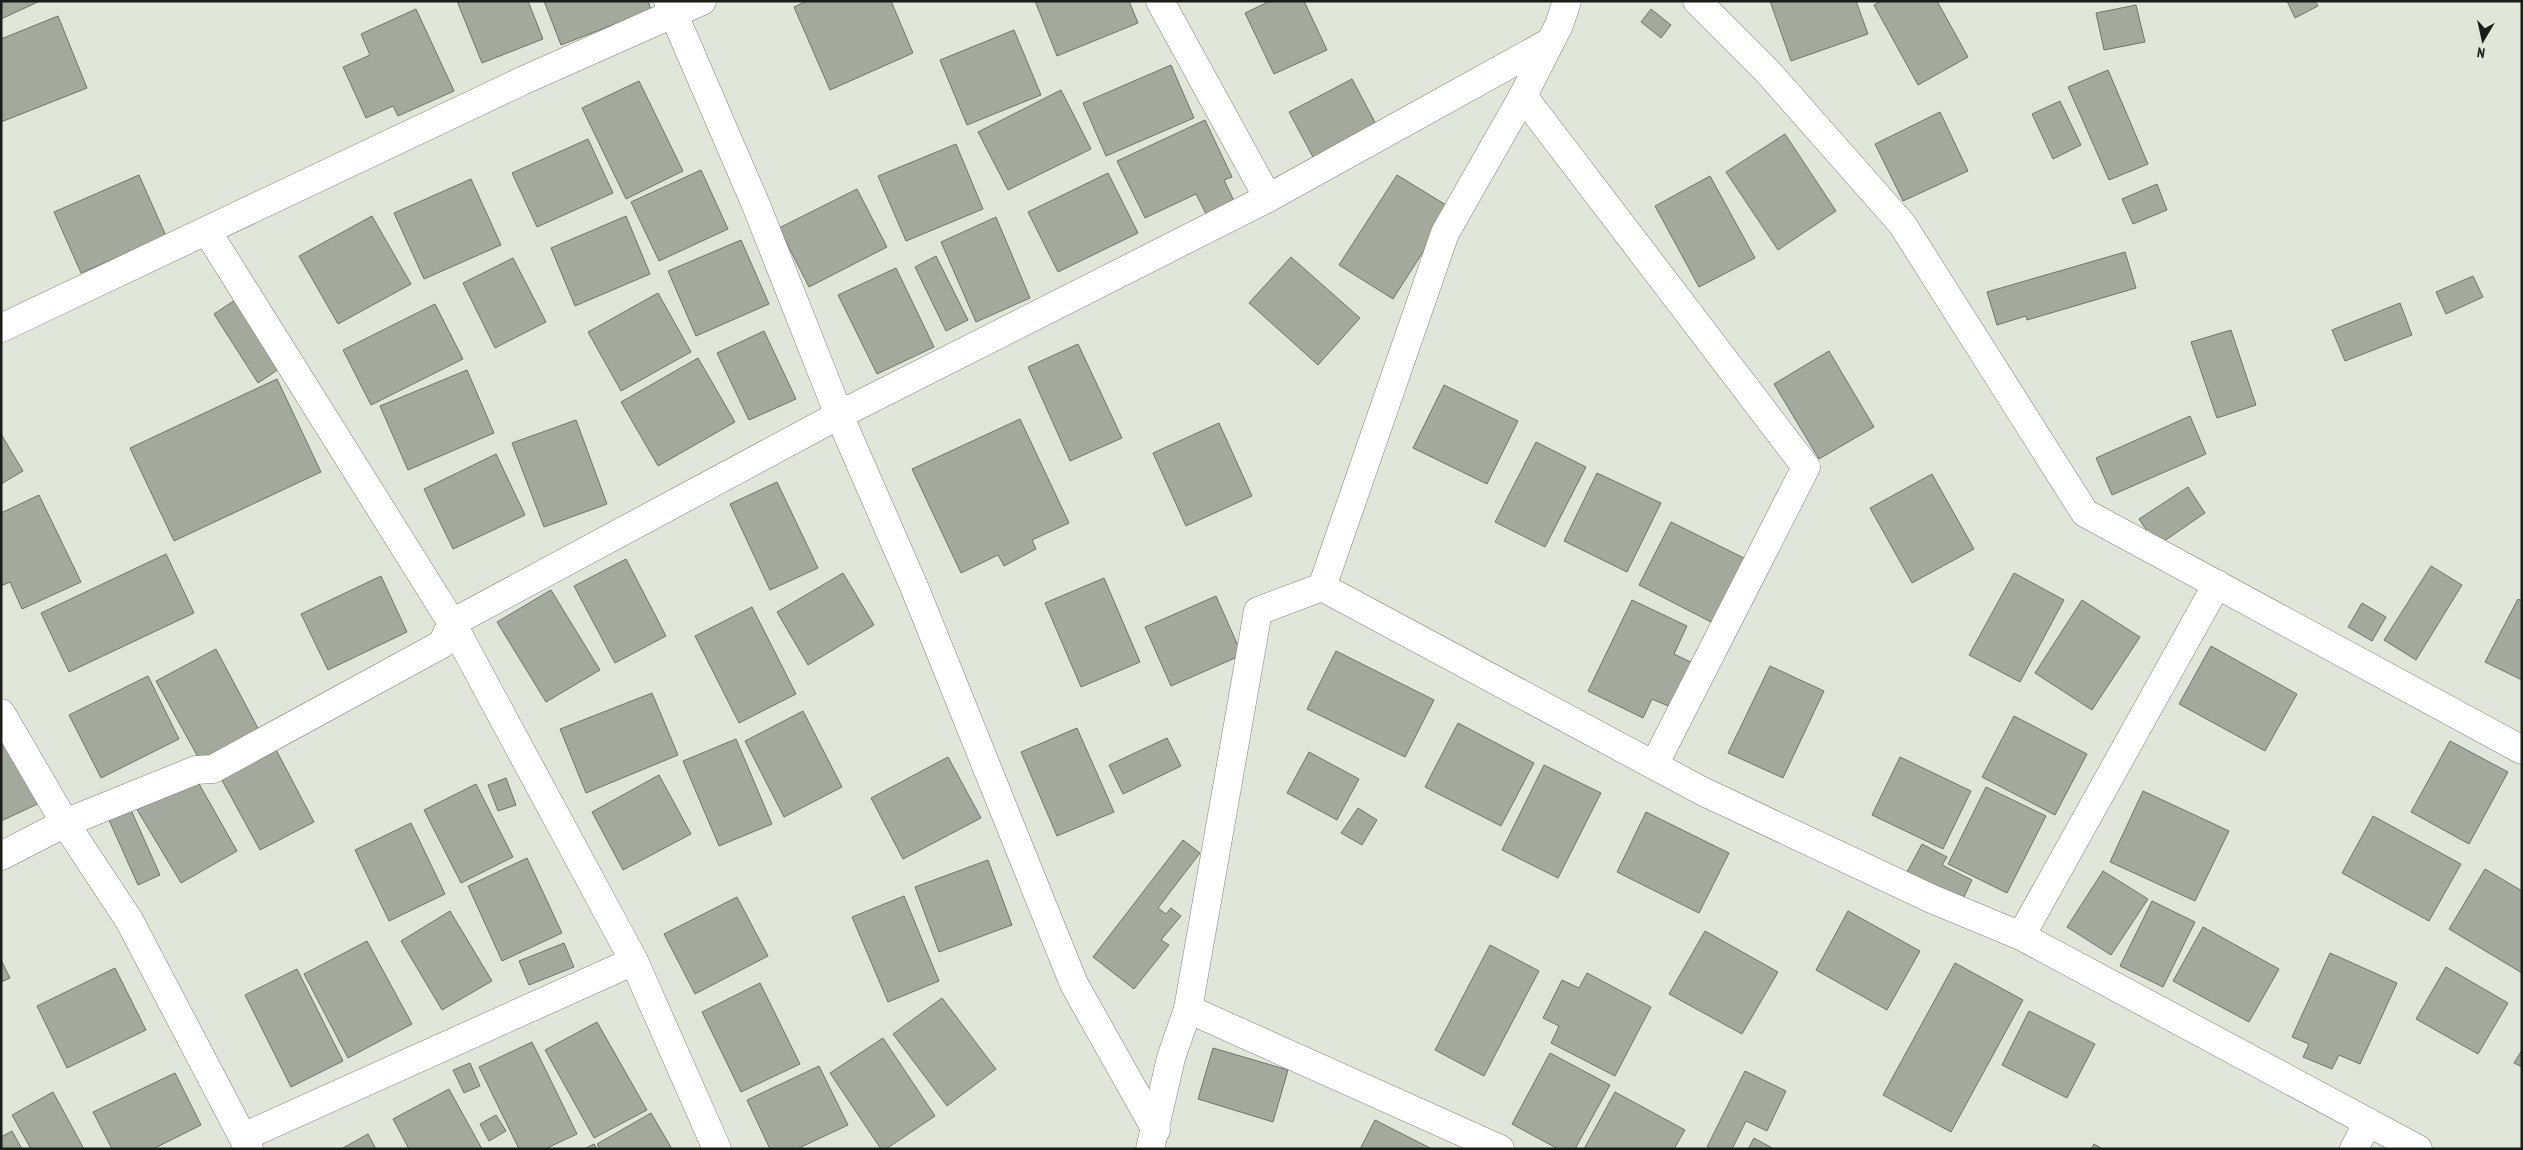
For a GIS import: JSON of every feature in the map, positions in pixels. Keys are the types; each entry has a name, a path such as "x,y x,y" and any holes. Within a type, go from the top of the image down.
{"street":[{"path":"1,328 522,81 670,7 702,1"},
{"path":"1160,1 1268,198"},
{"path":"1322,587 1444,233 1523,96 1550,42 1566,1"},
{"path":"1697,1 1768,72 1902,224 2085,513 2522,750"},
{"path":"670,7 756,205 839,415 915,589 992,785 1074,984 1153,1139"},
{"path":"1,856 65,823 196,770 213,769 442,644 452,623 839,415 1268,198 1550,42"},
{"path":"1523,96 1806,467 1654,765"},
{"path":"207,231 452,623 634,961 717,1149"},
{"path":"2021,936 2217,584"},
{"path":"1153,1139 1172,1058 1188,1009 1258,612 1322,587 1711,795 1932,900 2021,936 2418,1149"},
{"path":"1,713 65,823 129,920 246,1143 634,961"},
{"path":"1188,1009 1500,1149"},
{"path":"2354,1149 2368,1122"}],"building":[{"path":"1,1 40,1 1,19"},
{"path":"457,1 528,1 543,39 482,63"},
{"path":"544,1 648,1 651,10 561,45"},
{"path":"807,1 891,1 913,53 830,90 794,7"},
{"path":"1035,1 1129,1 1138,23 1057,56"},
{"path":"1270,1 1304,1 1327,50 1274,74 1245,13"},
{"path":"1770,1 1856,1 1868,34 1791,61"},
{"path":"1881,1 1937,1 1968,57 1918,85 1874,5"},
{"path":"2287,1 2315,1 2318,6 2295,18"},
{"path":"2136,5 2145,42 2104,50 2096,13"},
{"path":"416,9 454,91 398,116 393,106 366,118 343,67 370,55 361,34"},
{"path":"1651,9 1671,25 1661,38 1641,22"},
{"path":"58,16 87,88 1,122 1,39"},
{"path":"1014,30 1041,95 967,125 940,60"},
{"path":"1171,65 1194,118 1106,156 1083,103"},
{"path":"2108,70 2148,164 2109,180 2068,87"},
{"path":"1352,79 1377,126 1314,159 1289,112"},
{"path":"639,81 683,171 626,199 582,108"},
{"path":"1061,90 1091,149 1008,190 978,132"},
{"path":"2060,101 2081,145 2053,159 2032,114"},
{"path":"1940,112 1968,171 1903,201 1875,144"},
{"path":"1205,120 1232,177 1224,180 1234,201 1206,214 1196,194 1145,218 1117,161"},
{"path":"1785,134 1836,211 1778,250 1726,172"},
{"path":"588,139 613,193 537,227 512,173"},
{"path":"956,144 983,209 906,241 878,176"},
{"path":"701,170 728,229 659,261 631,202"},
{"path":"1108,173 1138,233 1058,272 1028,212"},
{"path":"139,175 166,236 81,273 54,212"},
{"path":"1397,175 1451,208 1393,299 1339,265"},
{"path":"1710,176 1755,258 1699,287 1655,206"},
{"path":"471,179 501,245 424,279 394,213"},
{"path":"2157,184 2167,210 2133,224 2122,199"},
{"path":"857,189 887,247 809,287 779,228"},
{"path":"372,216 411,284 338,324 299,256"},
{"path":"626,216 650,274 575,306 551,248"},
{"path":"996,217 1030,298 976,322 941,242"},
{"path":"741,240 769,304 696,336 668,271"},
{"path":"2125,252 2136,288 2027,320 2026,316 1997,325 1987,292"},
{"path":"936,256 968,320 946,331 915,267"},
{"path":"1291,257 1360,318 1318,365 1249,303"},
{"path":"513,258 546,322 495,348 463,283"},
{"path":"896,268 934,347 877,374 838,295"},
{"path":"2473,276 2483,297 2446,314 2436,292"},
{"path":"658,293 691,352 621,391 588,332"},
{"path":"235,300 279,369 258,383 214,314"},
{"path":"2400,303 2412,335 2345,361 2332,330"},
{"path":"435,304 463,359 371,405 343,350"},
{"path":"2231,330 2256,405 2217,418 2191,342"},
{"path":"764,331 796,399 749,420 717,353"},
{"path":"1078,344 1122,438 1070,461 1028,367"},
{"path":"1829,351 1874,427 1819,459 1774,384"},
{"path":"698,358 735,422 658,466 621,402"},
{"path":"467,370 494,433 408,470 380,406"},
{"path":"277,379 321,472 174,541 130,448"},
{"path":"1444,385 1518,421 1487,484 1413,448"},
{"path":"2190,416 2206,454 2112,495 2096,458"},
{"path":"1020,419 1069,523 1032,540 1036,549 1004,566 998,555 961,573 912,469"},
{"path":"576,420 607,504 544,527 512,443"},
{"path":"1219,423 1252,496 1186,526 1153,453"},
{"path":"1,434 23,471 1,484"},
{"path":"1536,442 1586,467 1545,547 1495,522"},
{"path":"496,454 525,515 453,549 424,489"},
{"path":"1597,473 1661,503 1627,572 1564,541"},
{"path":"1932,474 1974,549 1912,583 1870,508"},
{"path":"777,482 818,568 770,590 730,504"},
{"path":"2188,487 2205,513 2157,546 2139,519"},
{"path":"39,495 81,582 22,609 10,582 1,586 1,513"},
{"path":"1671,522 1746,559 1713,623 1639,585"},
{"path":"166,554 194,613 69,672 41,613"},
{"path":"626,559 666,636 615,663 574,586"},
{"path":"2431,566 2462,585 2416,660 2384,640"},
{"path":"843,573 874,625 808,665 777,612"},
{"path":"2014,573 2064,600 2020,682 1969,655"},
{"path":"381,576 407,632 328,670 301,614"},
{"path":"1104,578 1140,662 1081,687 1045,603"},
{"path":"551,590 600,670 546,702 497,622"},
{"path":"1216,596 1242,655 1171,686 1145,627"},
{"path":"2518,599 2522,601 2522,680 2485,662"},
{"path":"1632,600 1687,626 1674,654 1697,665 1675,709 1652,699 1643,718 1588,691"},
{"path":"2082,600 2140,637 2092,710 2035,673"},
{"path":"2362,603 2386,617 2372,641 2348,627"},
{"path":"752,607 796,694 739,723 695,636"},
{"path":"2211,646 2297,694 2265,751 2179,704"},
{"path":"216,649 261,734 203,766 156,681"},
{"path":"1336,651 1434,700 1405,757 1307,709"},
{"path":"1770,666 1824,691 1783,778 1728,753"},
{"path":"148,676 179,739 101,778 69,715"},
{"path":"652,693 678,755 586,793 560,729"},
{"path":"803,711 842,787 784,817 745,741"},
{"path":"2014,716 2087,754 2055,815 1982,777"},
{"path":"1458,723 1534,763 1501,826 1425,787"},
{"path":"1077,728 1114,812 1057,836 1021,752"},
{"path":"1,737 42,802 1,821"},
{"path":"1167,738 1181,766 1123,794 1109,765"},
{"path":"736,739 772,824 719,846 683,761"},
{"path":"2450,741 2508,772 2469,844 2411,812"},
{"path":"272,742 314,822 260,850 217,771"},
{"path":"1309,752 1359,779 1337,820 1287,793"},
{"path":"948,757 981,818 903,859 871,798"},
{"path":"1900,757 1971,791 1943,849 1872,815"},
{"path":"1544,765 1601,793 1558,878 1502,850"},
{"path":"194,775 237,851 181,883 136,808"},
{"path":"659,775 691,834 623,870 592,812"},
{"path":"506,778 516,805 498,811 488,785"},
{"path":"476,784 513,857 461,883 424,810"},
{"path":"1986,787 2046,816 2007,893 1948,864"},
{"path":"2143,791 2229,831 2195,901 2110,862"},
{"path":"1358,808 1377,820 1362,845 1341,833"},
{"path":"131,810 160,875 138,885 109,820"},
{"path":"1646,812 1729,853 1699,913 1617,872"},
{"path":"2373,816 2461,864 2429,921 2342,873"},
{"path":"411,823 445,894 389,921 355,850"},
{"path":"1183,840 1200,853 1158,908 1166,914 1171,908 1181,916 1161,940 1169,945 1134,989 1093,957"},
{"path":"1922,844 1947,857 1942,865 1972,880 1962,901 1906,874"},
{"path":"527,858 562,933 502,961 468,886"},
{"path":"988,860 1012,925 939,952 915,887"},
{"path":"2485,869 2522,891 2522,973 2449,929"},
{"path":"2103,871 2148,899 2111,955 2067,927"},
{"path":"904,896 939,981 888,1002 852,917"},
{"path":"737,897 768,956 695,994 664,934"},
{"path":"2152,901 2195,922 2163,987 2120,966"},
{"path":"450,911 492,981 442,1010 401,941"},
{"path":"1848,911 1920,951 1887,1010 1816,970"},
{"path":"2203,927 2279,969 2249,1022 2173,981"},
{"path":"1705,931 1778,972 1742,1034 1669,994"},
{"path":"367,941 412,1024 348,1058 304,974"},
{"path":"564,943 574,967 529,985 519,961"},
{"path":"1490,945 1539,971 1484,1076 1435,1050"},
{"path":"2330,953 2397,983 2360,1064 2339,1055 2332,1069 2303,1057 2309,1044 2292,1037"},
{"path":"1,960 10,978 1,982"},
{"path":"1955,963 2023,1000 1951,1132 1883,1095"},
{"path":"2446,967 2508,1003 2478,1054 2416,1019"},
{"path":"115,968 146,1030 67,1068 37,1006"},
{"path":"297,969 343,1061 291,1087 245,995"},
{"path":"1587,973 1651,1007 1615,1076 1551,1043 1559,1026 1543,1018 1562,980 1579,988"},
{"path":"760,983 800,1064 741,1092 702,1012"},
{"path":"942,998 996,1069 947,1106 893,1034"},
{"path":"2029,1011 2095,1044 2067,1098 2002,1065"},
{"path":"597,1022 647,1110 594,1138 545,1050"},
{"path":"883,1038 935,1116 886,1149 881,1149 830,1073"},
{"path":"532,1042 577,1134 545,1149 519,1149 479,1067"},
{"path":"1213,1048 1288,1070 1273,1122 1198,1099"},
{"path":"2522,1050 2522,1067 2514,1063"},
{"path":"1550,1053 1610,1085 1575,1149 1558,1149 1512,1124"},
{"path":"470,1063 480,1086 464,1093 453,1070"},
{"path":"819,1066 848,1125 797,1149 770,1149 747,1100"},
{"path":"1745,1071 1786,1091 1767,1131 1746,1121 1732,1149 1711,1149 1707,1147"},
{"path":"175,1073 201,1125 153,1149 112,1149 93,1112"},
{"path":"449,1089 482,1149 409,1149 393,1119"},
{"path":"53,1092 84,1149 31,1149 12,1115"},
{"path":"1615,1092 1685,1130 1674,1149 1584,1149"},
{"path":"651,1113 672,1149 600,1149 597,1144"},
{"path":"496,1115 506,1131 489,1141 480,1124"},
{"path":"1375,1120 1432,1149 1360,1149"},
{"path":"12,1131 22,1149 1,1149 1,1137"},
{"path":"368,1134 376,1149 341,1149"},
{"path":"1754,1138 1774,1149 1748,1149"},
{"path":"594,1144 597,1149 584,1149"},
{"path":"2094,1144 2103,1149 2091,1149"}]}
